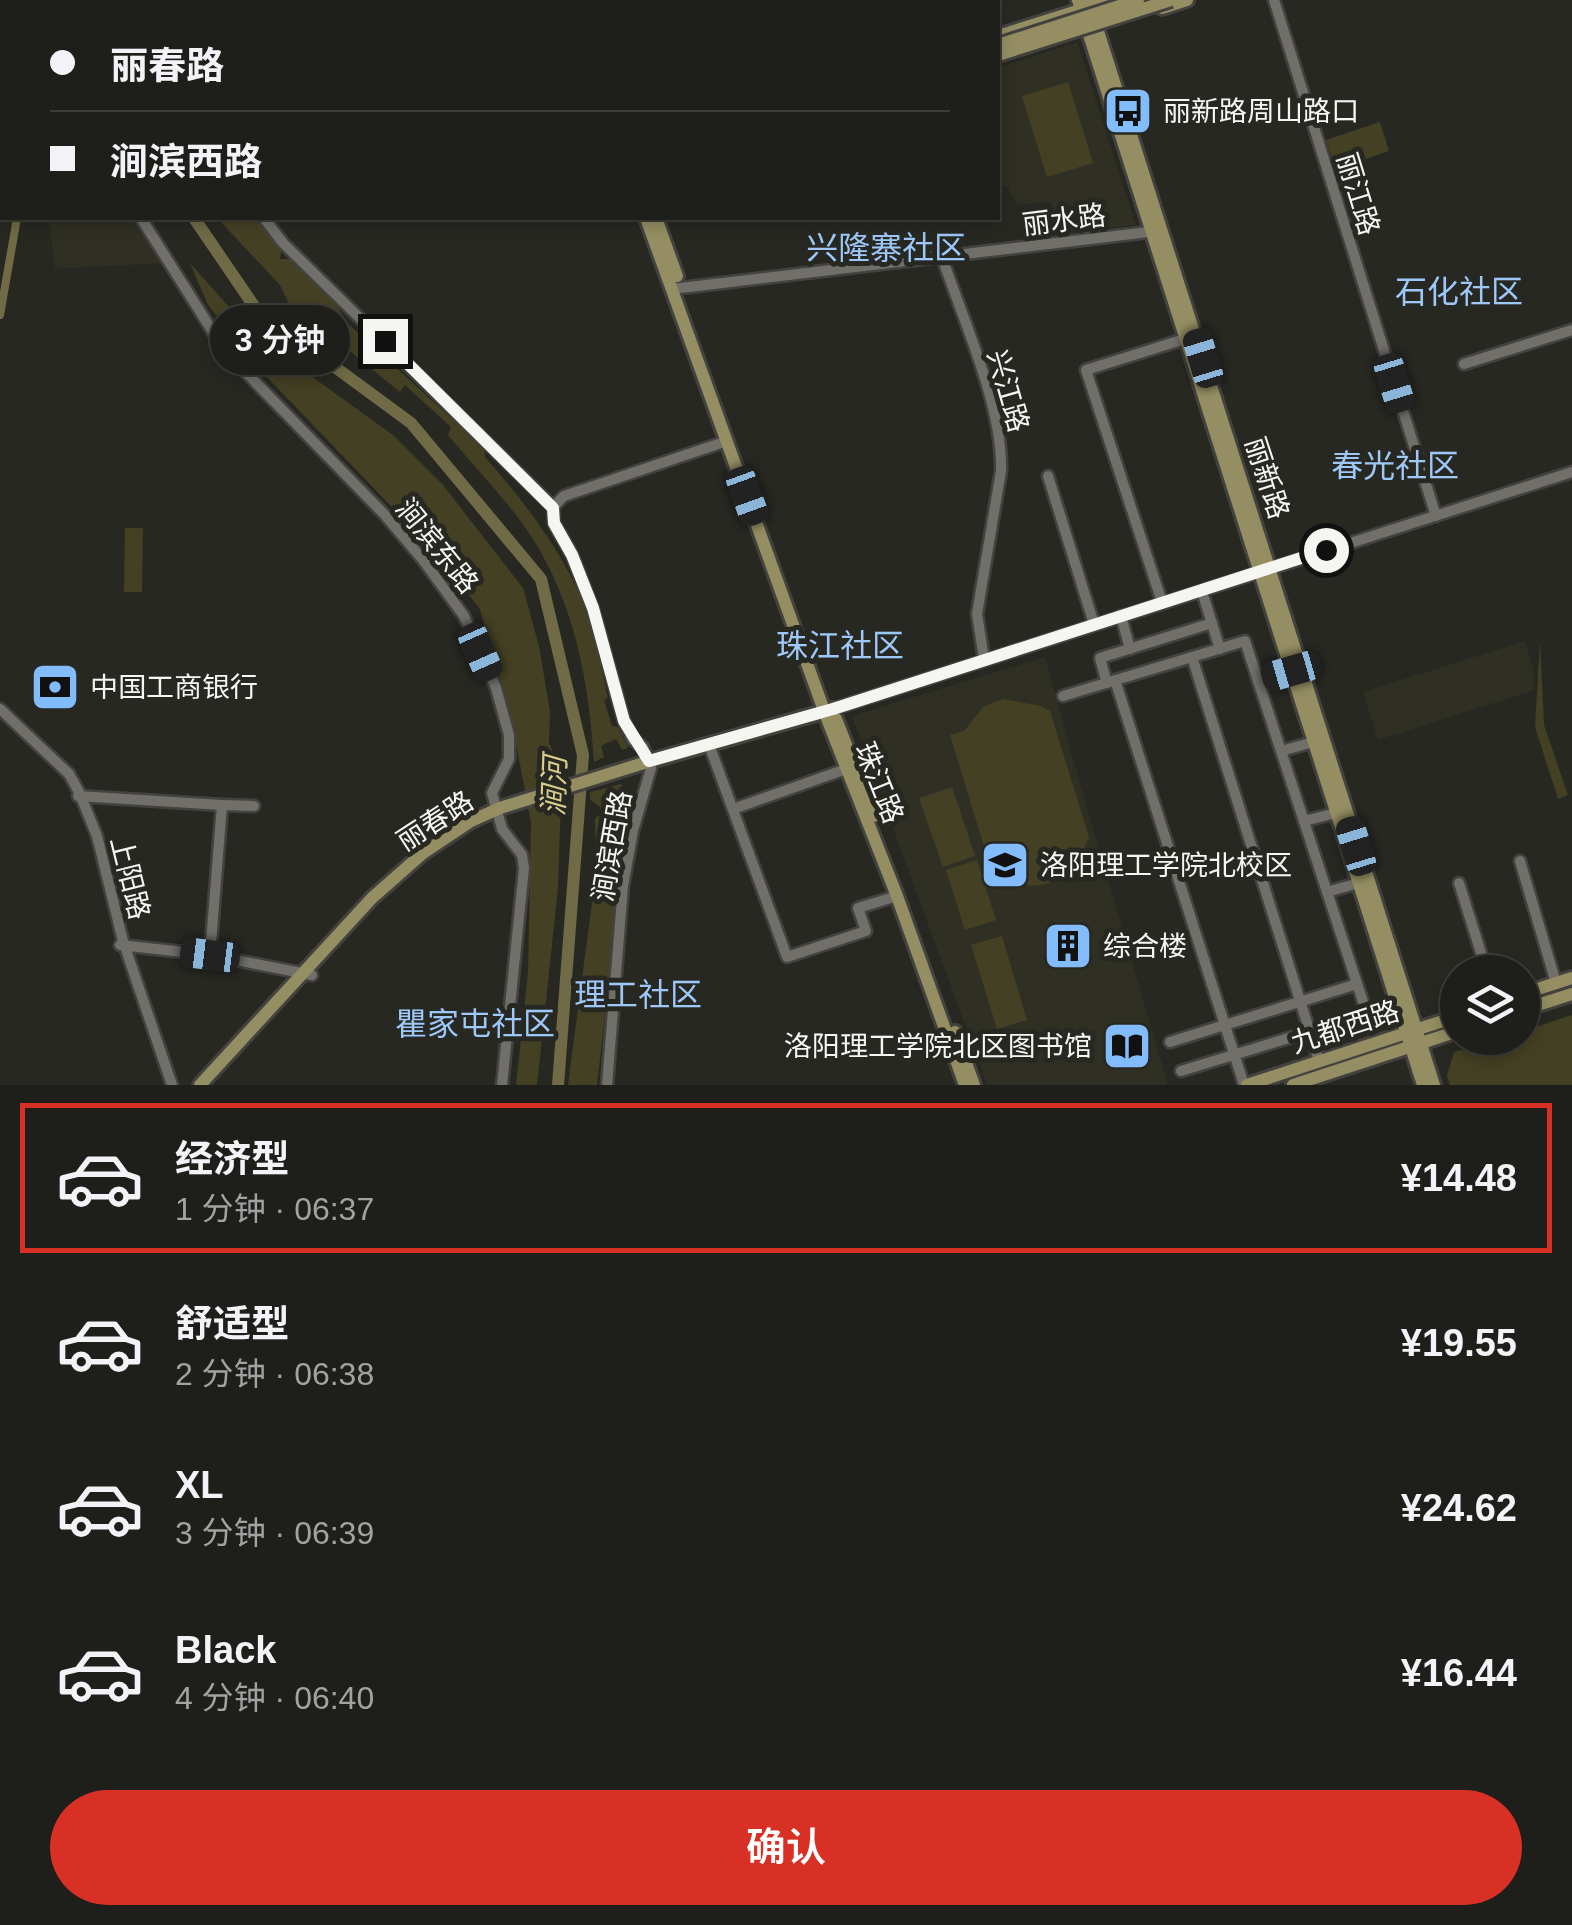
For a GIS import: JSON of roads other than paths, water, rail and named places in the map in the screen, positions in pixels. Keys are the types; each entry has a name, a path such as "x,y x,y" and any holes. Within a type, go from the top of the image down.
{"main road":[{"path":"1000,57 1112,0"},
{"path":"1000,36 1141,0"},
{"path":"1000,44 1141,0"},
{"path":"1089,14 1161,0"},
{"path":"1000,57 1170,0"},
{"path":"1089,14 1187,0"},
{"name":"丽新路","path":"1089,14 1412,1039 1422,1085"},
{"name":"珠江路","path":"647,220 676,288 846,769 965,1085"},
{"name":"珠江路","path":"657,220 727,441 974,1085"},
{"name":"丽春路","path":"649,765 711,750 828,712"},
{"name":"丽春路","path":"200,1085 374,905 426,860 499,813 828,712"},
{"name":"丽春路","path":"209,1085 308,974"},
{"path":"1540,988 1572,978"},
{"path":"1540,1004 1572,994"},
{"name":"九都西路","path":"1293,1085 1440,1025"},
{"name":"九都西路","path":"1246,1085 1318,1062 1440,1034"},
{"name":"丽新路","path":"1412,1039 1434,1085"}],"street":[{"name":"丽江路","path":"1274,0 1436,516"},
{"name":"涧滨东路","path":"142,220 224,351 384,514 424,560 464,616 496,688 510,735 509,759 492,793 499,813"},
{"name":"涧滨西路","path":"265,220 283,244 553,508 554,523 572,555 593,608 624,721 649,765 623,886 607,1085"},
{"name":"丽水路","path":"676,288 1157,231"},
{"name":"兴江路","path":"942,257 994,412 1002,450 1002,471 977,614 984,659"},
{"path":"1464,364 1572,330"},
{"path":"1162,602 1086,370 1191,337"},
{"path":"553,508 564,496 727,441"},
{"name":"丽春路","path":"828,712 1572,472"},
{"path":"1048,476 1094,624"},
{"path":"1204,598 1220,648"},
{"path":"1121,616 1130,649"},
{"path":"1212,623 1100,658 1246,1085"},
{"path":"1063,696 1246,641 1367,1014 1181,1071"},
{"path":"1192,657 1318,1062"},
{"path":"1258,680 1296,670"},
{"name":"上阳路","path":"0,709 69,774 169,1085"},
{"name":"上阳路","path":"0,718 64,778 77,796"},
{"path":"1281,752 1318,741"},
{"path":"711,750 787,957 866,931 858,908 897,896"},
{"path":"733,809 846,769"},
{"path":"77,796 254,806"},
{"path":"210,955 222,805"},
{"path":"1304,821 1340,812"},
{"path":"499,813 502,829 522,855 524,868 502,1085"},
{"path":"1520,861 1556,983"},
{"path":"1327,892 1362,882"},
{"path":"1459,883 1481,955"},
{"path":"121,945 210,955 308,974"},
{"path":"1170,1042 1357,984"}],"waterway":[{"path":"0,315 17,220"},
{"name":"涧河","path":"195,220 256,309 411,423 541,579 583,755 558,1085"}],"place":[{"name":"丽新路周山路口","path":"1128,111"},
{"name":"中国工商银行","path":"55,687"},
{"name":"洛阳理工学院北校区","path":"1005,865"},
{"name":"综合楼","path":"1068,946"},
{"name":"洛阳理工学院北区图书馆","path":"1127,1046"}],"district":[{"name":"兴隆寨社区","path":"886,248"},
{"name":"石化社区","path":"1459,292"},
{"name":"春光社区","path":"1395,466"},
{"name":"珠江社区","path":"840,646"},
{"name":"理工社区","path":"638,995"},
{"name":"瞿家屯社区","path":"475,1024"}]}
